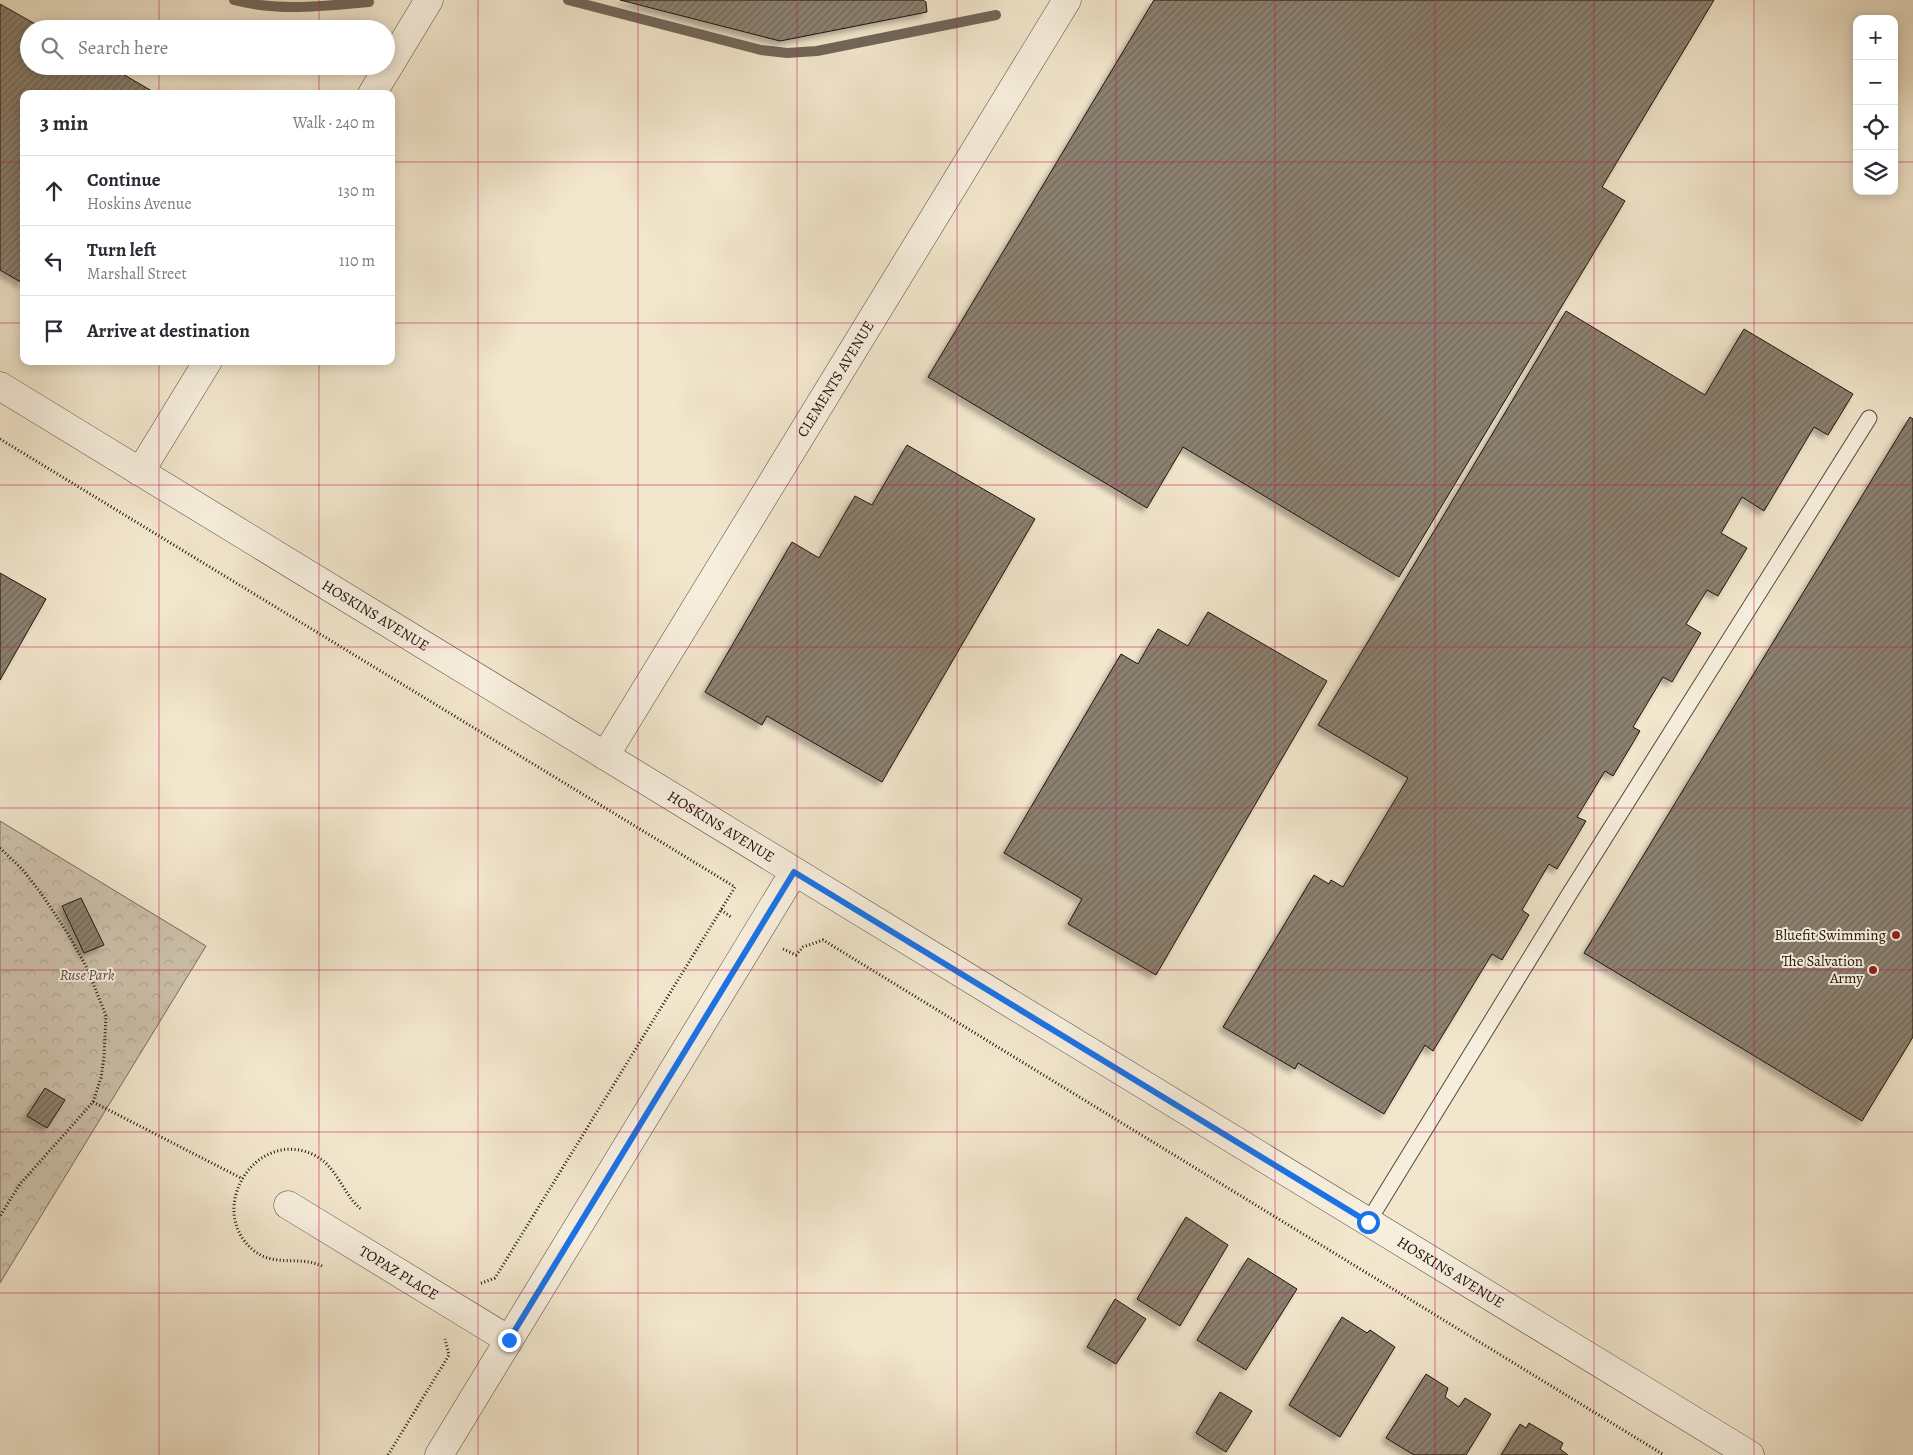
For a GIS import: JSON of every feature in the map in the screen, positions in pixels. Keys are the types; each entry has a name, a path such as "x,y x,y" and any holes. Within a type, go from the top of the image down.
{"street":[{"path":"395,56 429,0"},
{"name":"CLEMENTS AVENUE","path":"604,756 1067,0"},
{"path":"374,90 384,75"},
{"path":"140,472 206,365"},
{"name":"HOSKINS AVENUE","path":"0,386 1750,1455"},
{"path":"439,1455 794,872"},
{"name":"TOPAZ PLACE","path":"288,1205 509,1340"}],"lane":[{"path":"1368,1222 1570,893 1869,418"}],"path":[{"path":"0,439 735,887 496,1278 481,1285 472,1280"},
{"path":"0,848 23,870 68,934 87,968 106,1016 106,1035 101,1078 93,1102 20,1184 0,1216"},
{"path":"721,910 788,952 796,955 803,947 823,940 1664,1455"},
{"path":"93,1102 241,1178"},
{"path":"324,1267 308,1261 280,1262 254,1251 244,1240 238,1228 234,1204 241,1178 250,1166 261,1158 276,1152 304,1151 317,1156 328,1165 337,1175 350,1198 365,1212"},
{"path":"388,1455 449,1356 447,1340 438,1335"}],"green space":[{"name":"Ruse Park","path":"0,821 206,946 0,1283"}],"building":[{"path":"620,0 923,0 926,2 927,12 780,41"},
{"path":"1154,0 1714,0 1602,187 1625,201 1399,577 1183,447 1147,508 928,377"},
{"path":"0,4 28,20 20,20 20,75 124,75 150,90 20,90 20,282 0,270"},
{"path":"1566,311 1705,395 1744,329 1853,394 1828,435 1814,427 1764,511 1742,497 1721,533 1747,548 1718,596 1707,590 1686,624 1701,633 1672,682 1663,677 1633,727 1640,731 1613,776 1605,771 1577,817 1586,821 1557,869 1549,864 1522,910 1529,915 1502,960 1492,954 1433,1051 1425,1045 1384,1114 1298,1063 1295,1069 1223,1027 1314,875 1329,884 1331,880 1343,887 1408,778 1318,725"},
{"path":"1910,417 1913,419 1913,1037 1862,1121 1584,953"},
{"path":"907,445 1035,519 882,782 767,716 762,725 705,692 792,542 819,558 855,496 872,505"},
{"path":"0,573 46,599 0,680"},
{"path":"1208,612 1327,681 1156,975 1068,924 1082,899 1004,853 1121,654 1138,664 1158,629 1188,646"},
{"path":"81,898 104,945 84,953 62,906"},
{"path":"45,1088 65,1100 47,1128 27,1116"},
{"path":"1186,1217 1228,1245 1180,1326 1137,1299"},
{"path":"1248,1258 1297,1289 1246,1370 1197,1340"},
{"path":"1115,1299 1146,1319 1116,1364 1087,1347"},
{"path":"1342,1317 1367,1333 1370,1330 1395,1347 1340,1437 1289,1405"},
{"path":"1426,1374 1448,1388 1445,1397 1459,1407 1465,1398 1491,1414 1466,1455 1414,1455 1386,1438"},
{"path":"1220,1392 1252,1411 1226,1452 1196,1433"},
{"path":"1529,1423 1563,1443 1560,1449 1568,1455 1501,1455 1520,1424 1526,1428"}],"waterway":[{"path":"234,0 251,4 284,7 369,2"},
{"path":"568,0 761,50 787,53 817,51 996,15"}],"place":[{"name":"Bluefit Swimming","path":"1896,935"},
{"name":"The Salvation Army","path":"1873,970"}],"route":[{"path":"509,1340 794,872 1368,1222"}]}
